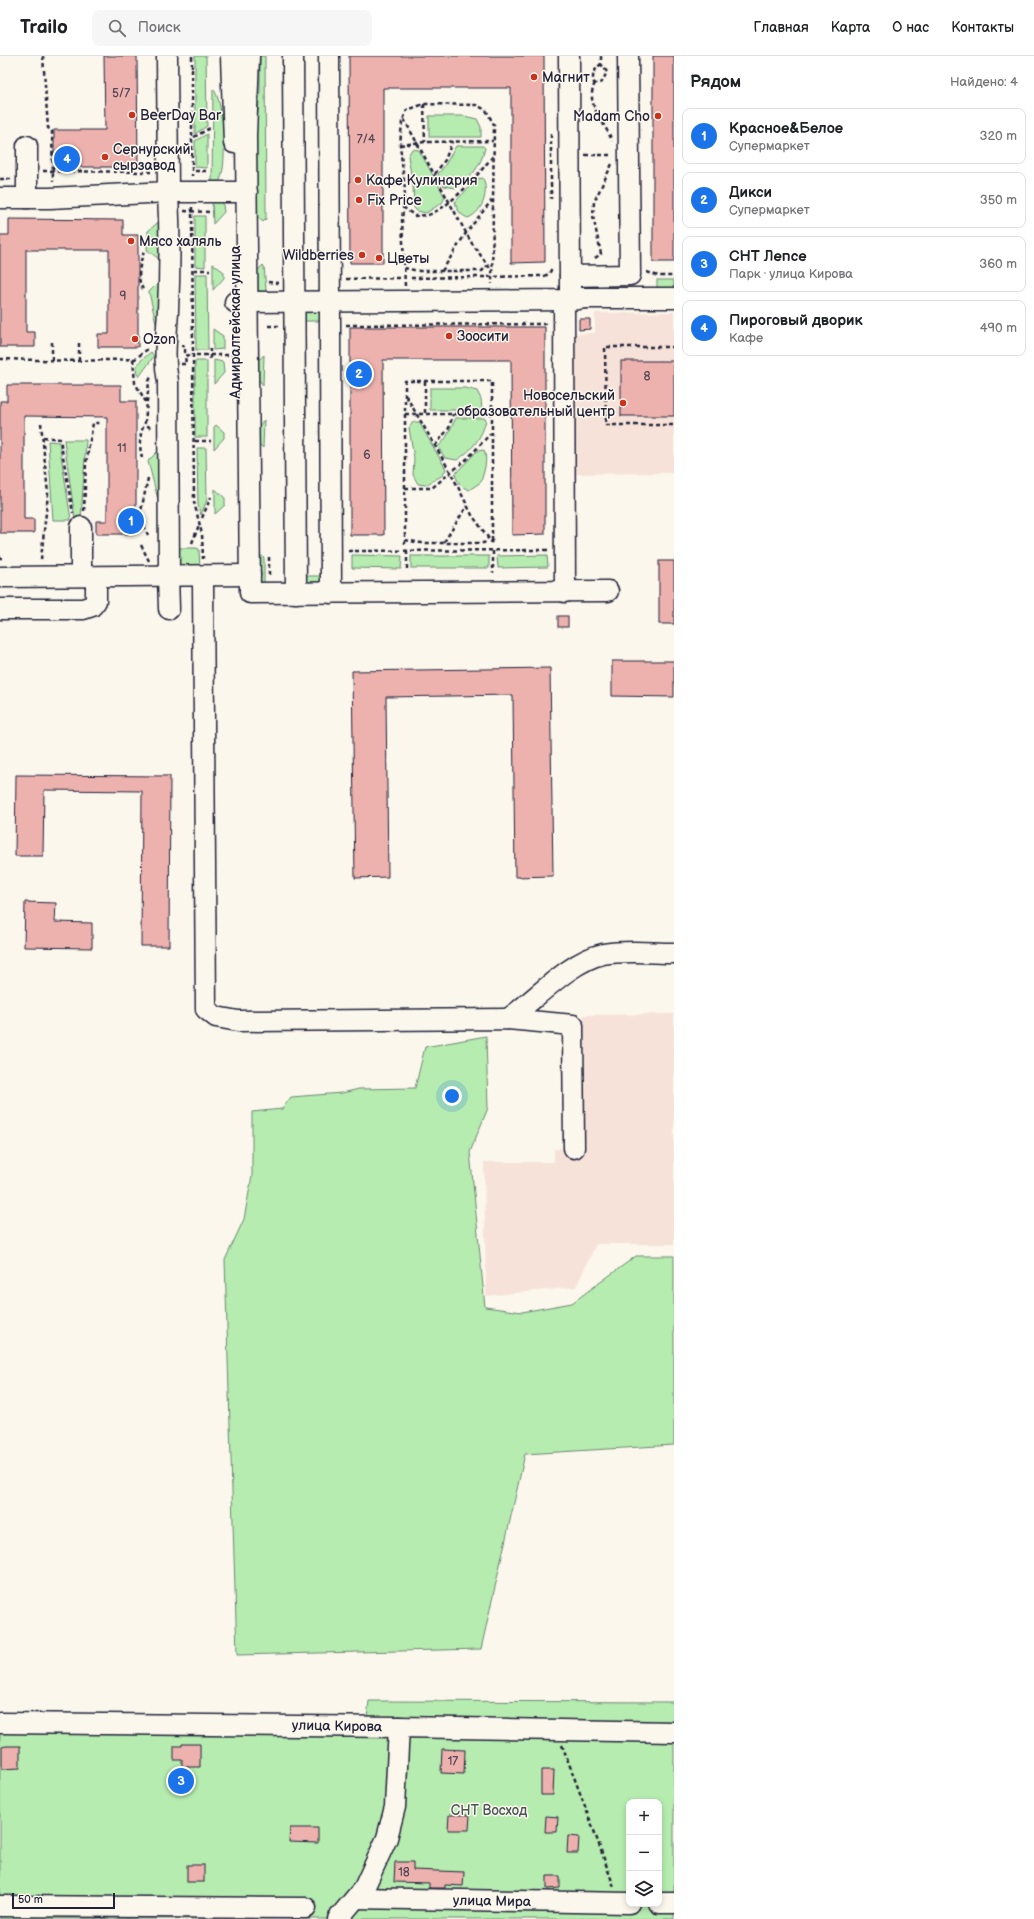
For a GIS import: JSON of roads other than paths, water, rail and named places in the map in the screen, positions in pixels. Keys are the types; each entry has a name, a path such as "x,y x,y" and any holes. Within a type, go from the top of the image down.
{"street":[{"path":"167,56 170,270 165,365 168,381 169,609"},
{"name":"Адмиралтейская улица","path":"231,56 240,192 241,302 252,580"},
{"name":"Адмиралтейская улица","path":"240,192 249,56"},
{"path":"293,56 296,593"},
{"path":"329,56 331,593"},
{"path":"565,592 567,300 570,276 570,56"},
{"path":"570,276 630,275 628,56"},
{"path":"27,146 27,198"},
{"path":"0,198 168,192 240,192"},
{"path":"241,302 674,298"},
{"path":"0,609 83,609 92,606 96,601 88,574 82,524"},
{"path":"1,564 88,574 252,580 296,593 608,591"},
{"path":"203,583 206,1009 216,1017 238,1021 508,1019 574,1025 574,1148"},
{"path":"508,1019 572,968 587,960 603,954 674,953"},
{"name":"улица Кирова","path":"0,1723 399,1727 674,1732"},
{"path":"338,1919 364,1888 387,1838 395,1807 399,1727"},
{"name":"улица Мира","path":"356,1898 624,1903"},
{"path":"662,1903 674,1903"},
{"path":"0,1906 306,1908"}],"place":[{"name":"Магнит","path":"534,77"},
{"name":"BeerDay Bar","path":"132,115"},
{"name":"Madam Cho","path":"658,116"},
{"name":"Сернурский сырзавод","path":"105,157"},
{"name":"Пироговый дворик","path":"67,159"},
{"name":"Кафе Кулинария","path":"358,180"},
{"name":"Fix Price","path":"359,200"},
{"name":"Мясо халяль","path":"131,241"},
{"name":"Wildberries","path":"362,255"},
{"name":"Цветы","path":"379,258"},
{"name":"Зоосити","path":"449,336"},
{"name":"Ozon","path":"135,339"},
{"name":"Дикси","path":"359,374"},
{"name":"Новосельский образовательный центр","path":"623,403"},
{"name":"Красное&Белое","path":"131,521"},
{"name":"СНТ Лепсе","path":"181,1781"}],"park label":[{"name":"СНТ Восход","path":"489,1810"}]}
